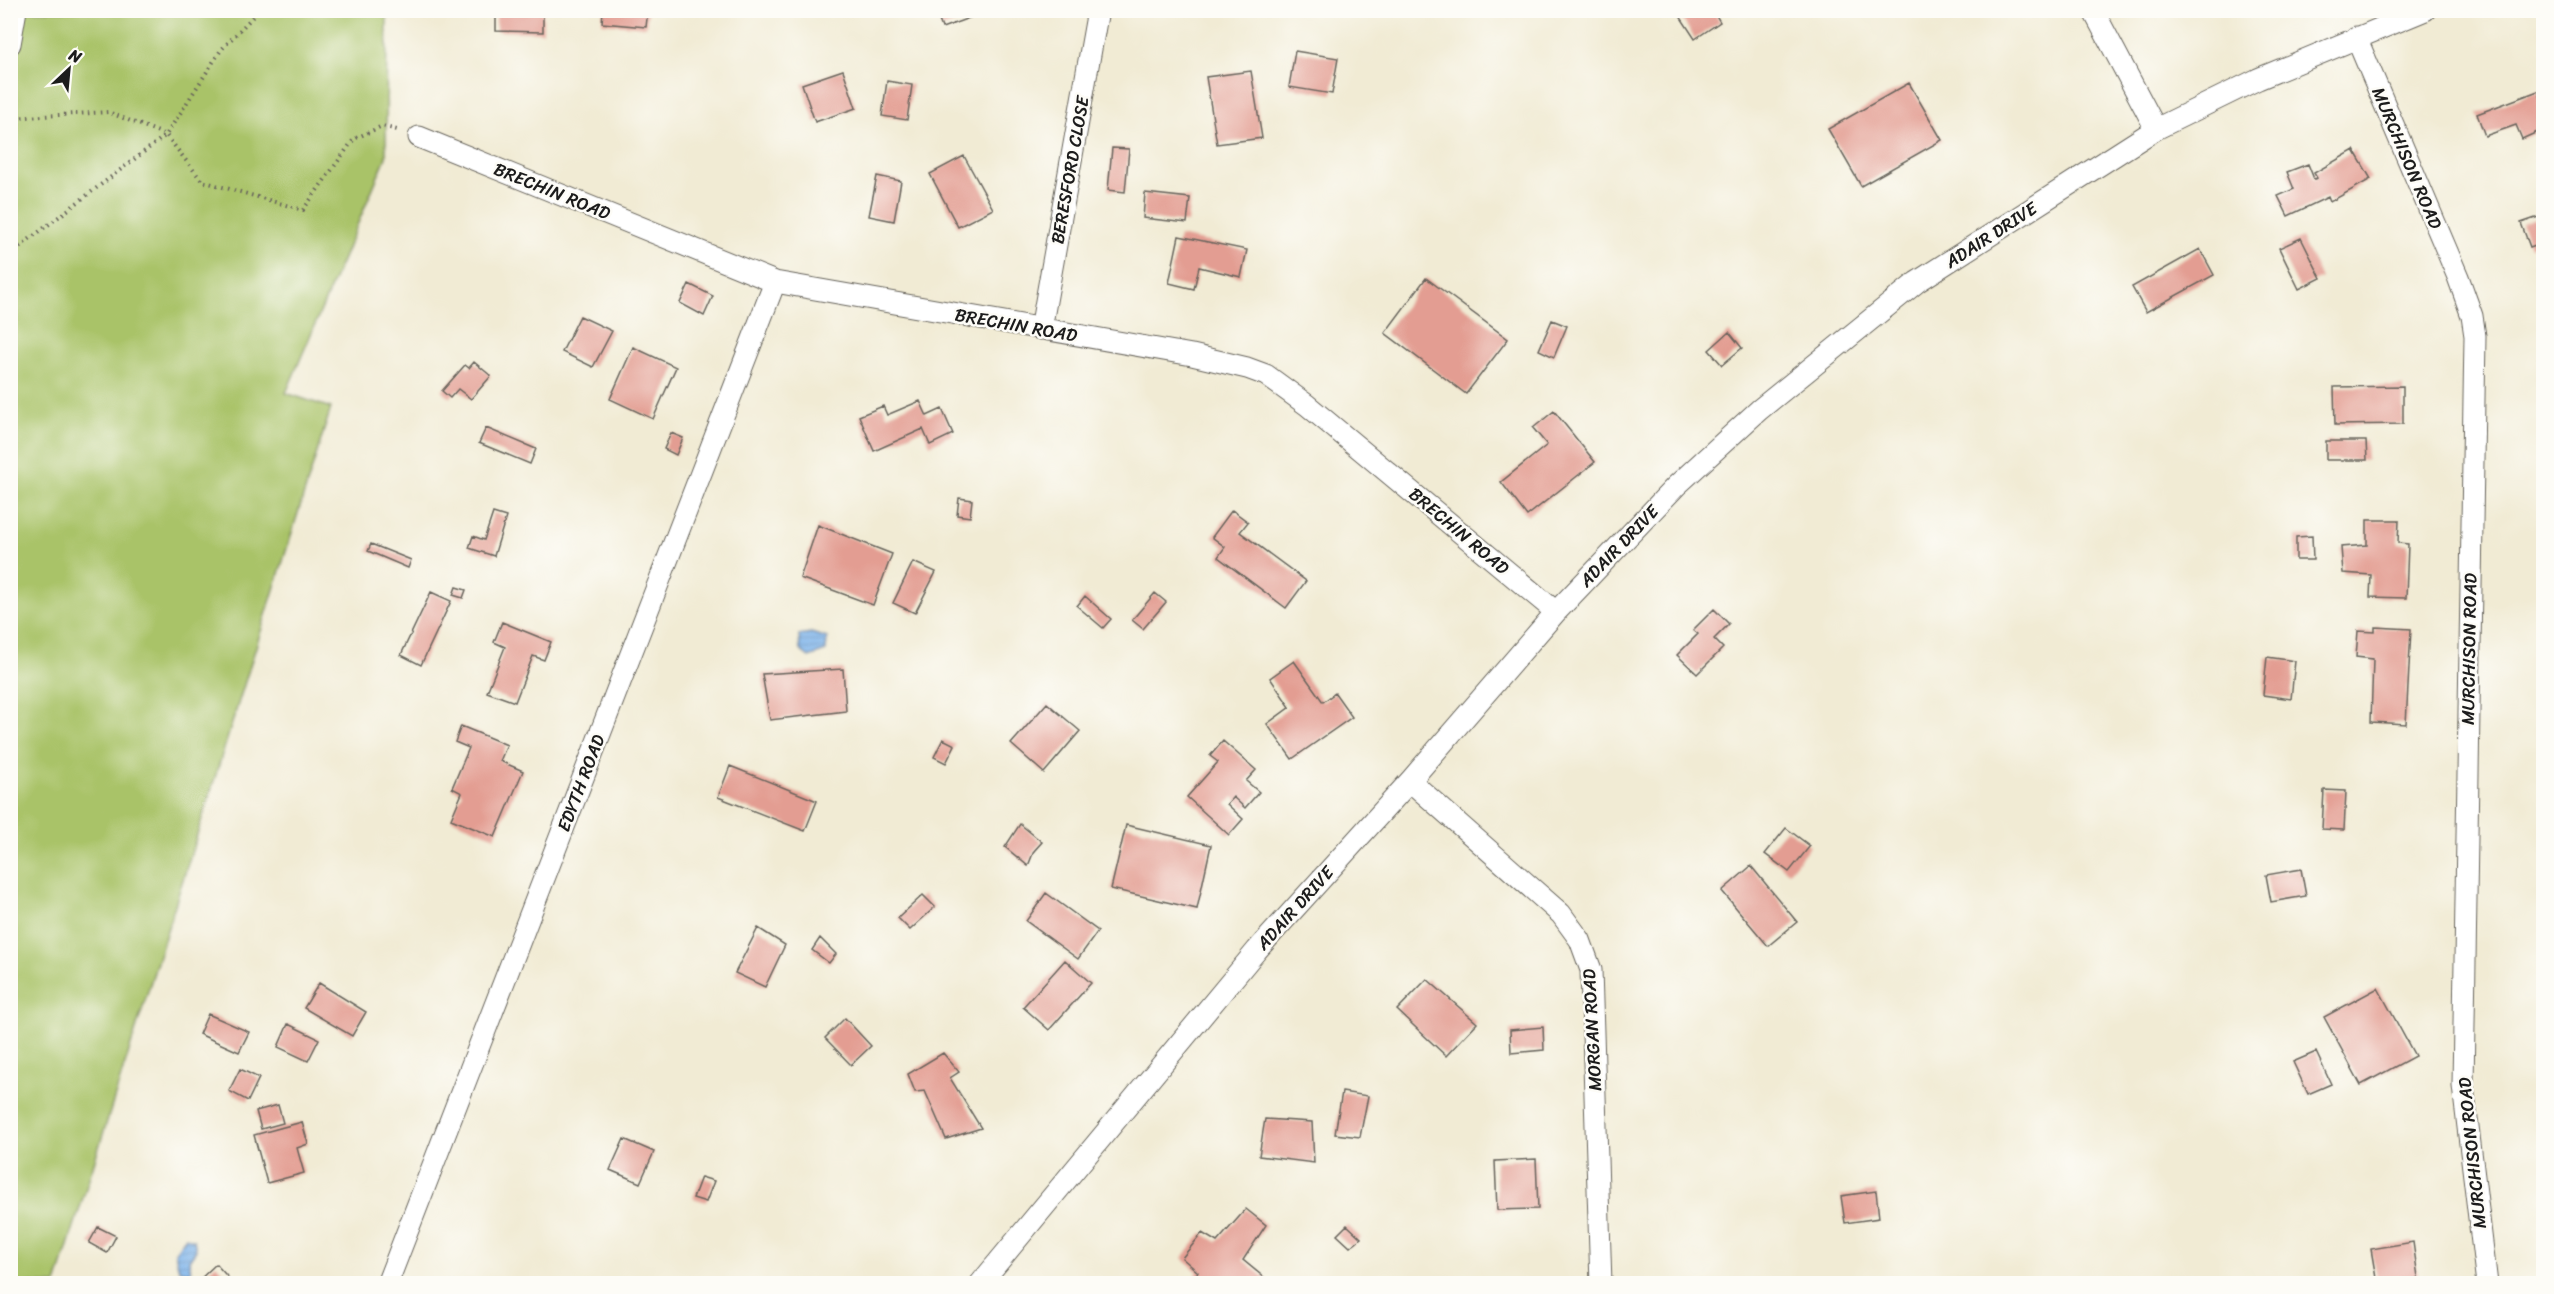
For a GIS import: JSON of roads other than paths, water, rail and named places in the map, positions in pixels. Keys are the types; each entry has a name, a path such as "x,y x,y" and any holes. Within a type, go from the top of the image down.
{"street":[{"path":"10,44 16,10"},
{"name":"BERESFORD CLOSE","path":"1041,329 1098,10"},
{"path":"2093,10 2156,129"},
{"name":"ADAIR DRIVE","path":"980,1284 1257,950 1410,781 1556,612 1676,486 1768,402 1917,282 2156,129 2258,79 2425,10"},
{"name":"MURCHISON ROAD","path":"2356,37 2458,277 2472,316 2475,336 2463,1086 2487,1284"},
{"name":"BRECHIN ROAD","path":"419,136 775,282 1192,355 1247,368 1266,375 1307,405 1556,612"},
{"name":"EDYTH ROAD","path":"387,1284 775,282"},
{"name":"MORGAN ROAD","path":"1410,781 1561,914 1580,940 1591,970 1601,1284"}],"water":[{"path":"811,633 827,638 826,651 809,657 800,650 799,635"},
{"path":"186,1237 194,1240 196,1250 189,1260 191,1273 179,1270 175,1252"}]}
